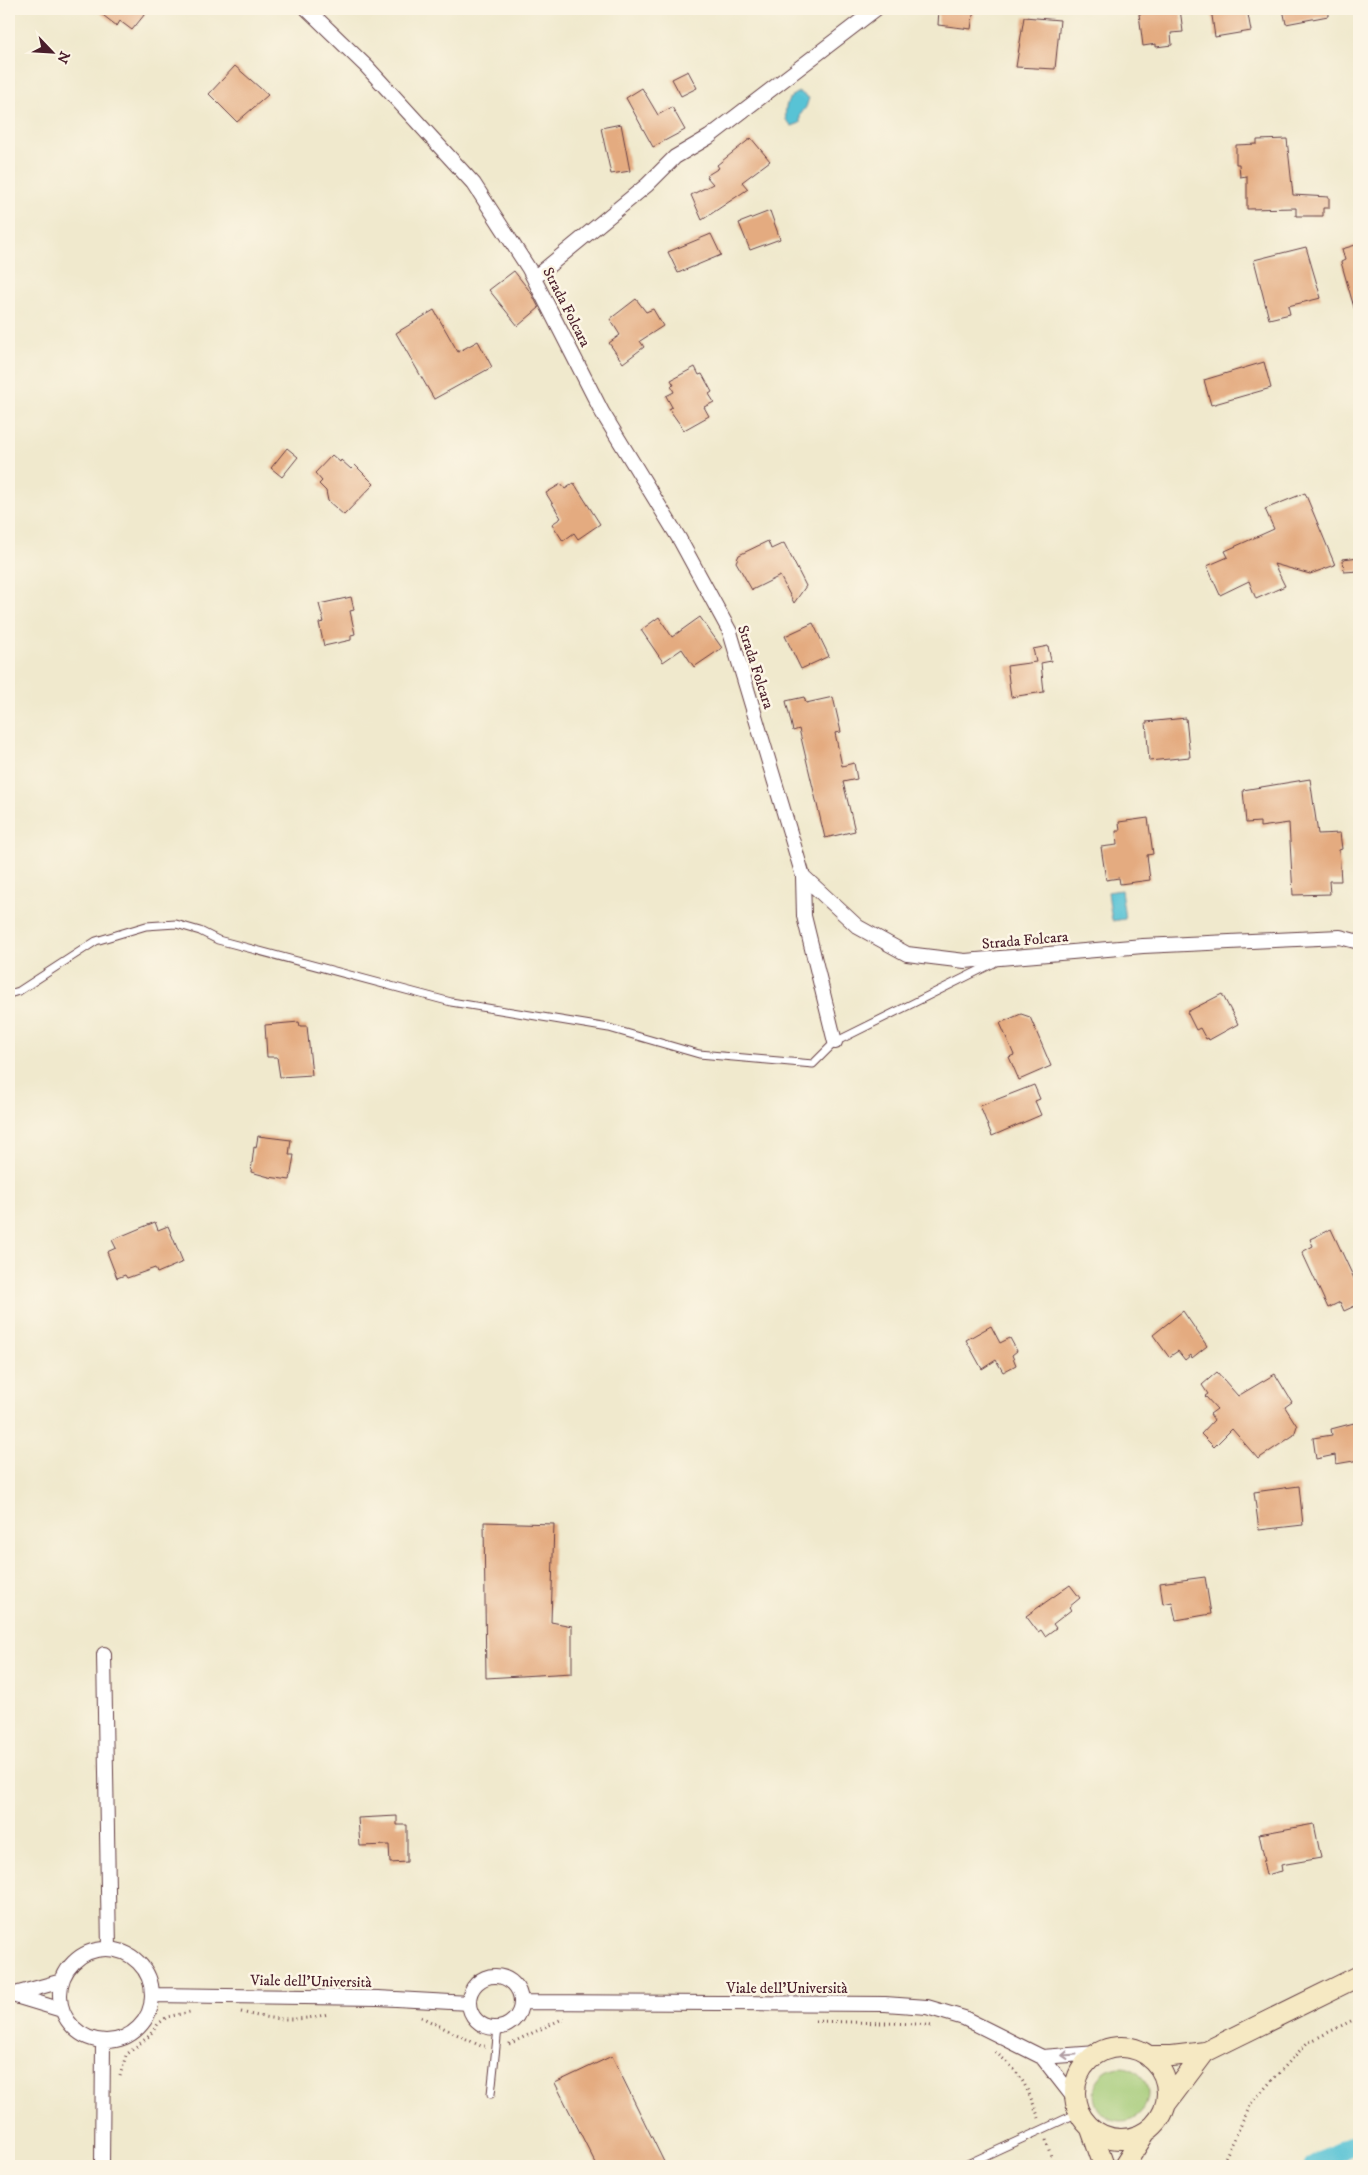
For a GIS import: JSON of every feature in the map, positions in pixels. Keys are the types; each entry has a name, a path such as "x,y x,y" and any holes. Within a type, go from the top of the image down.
{"street":[{"name":"Strada Folcara","path":"307,9 367,67 474,184 534,278 602,412 680,540 730,632 803,876 858,927 908,954 965,961 1143,946 1340,937 1359,942"},
{"path":"534,278 647,184 676,157 709,137 876,9"},
{"path":"803,876 804,916 835,1042"},
{"path":"104,1654 109,1949"},
{"path":"109,1949 123,1952 135,1959 145,1969 151,1982 152,1995 151,2008 146,2019 138,2029 116,2041 103,2042 90,2039 78,2032 68,2022 62,2010 60,1996 62,1981 69,1968 80,1957 94,1950 109,1949"},
{"path":"1149,2056 1172,2056 1205,2052 1359,1976"},
{"path":"495,1977 503,1978 516,1987 521,2002 518,2014 514,2019 498,2028 482,2024 471,2011 470,2003 474,1988 487,1978 495,1977"},
{"path":"12,1994 62,1981"},
{"path":"12,1994 62,2010"},
{"name":"Viale dell'Università","path":"152,1995 378,1998 470,2003"},
{"name":"Viale dell'Università","path":"521,2002 885,2004 927,2007 964,2018 1042,2057 1076,2106"},
{"path":"102,2166 103,2042"},
{"path":"1042,2057 1096,2053 1109,2048 1123,2047 1137,2049 1149,2056 1158,2065 1165,2077 1168,2090 1162,2116 1146,2133 1124,2166"},
{"path":"1166,2104 1205,2052"},
{"path":"1096,2053 1078,2073 1076,2106 1091,2129 1104,2166"},
{"path":"1091,2129 1104,2137 1118,2140 1132,2139 1146,2133"}],"lane":[{"path":"9,994 19,991 96,941 146,926 176,924 200,931 218,940 451,1002 609,1028 699,1054 813,1064 835,1042 1003,958"},
{"path":"491,2094 498,2028"},
{"path":"963,2166 1076,2106"}],"path":[{"path":"236,2011 264,2019 297,2020 335,2012"},
{"path":"119,2082 126,2055 149,2036 158,2024 167,2017 192,2012"},
{"path":"415,2014 481,2046"},
{"path":"1221,2166 1252,2102 1307,2043 1359,2017"},
{"path":"505,2046 560,2020 569,2019"},
{"path":"809,2021 918,2024 936,2027"},
{"path":"992,2050 1009,2063 1022,2078 1040,2122"},
{"path":"1046,2140 1053,2163 1051,2166"}],"green space":[{"path":"1116,2067 1126,2067 1136,2071 1144,2079 1148,2094 1144,2109 1136,2117 1126,2121 1116,2121 1106,2117 1098,2109 1094,2099 1094,2089 1098,2079 1106,2071"}],"water":[{"path":"799,92 809,98 806,107 800,115 800,123 792,126 786,120 786,107 789,99"},
{"path":"1121,890 1125,919 1112,921 1108,892"}],"building":[{"path":"95,9 149,9 132,30 120,21 117,26"},
{"path":"939,9 974,9 971,29 938,25"},
{"path":"1150,9 1180,9 1183,32 1171,33 1172,45 1156,47 1156,44 1143,46 1139,14 1151,12"},
{"path":"1211,9 1247,9 1251,31 1215,37"},
{"path":"1283,9 1328,9 1328,16 1286,24"},
{"path":"1024,17 1060,20 1055,69 1016,67"},
{"path":"235,66 268,95 237,122 209,94"},
{"path":"688,71 697,88 681,96 672,79"},
{"path":"642,88 658,115 672,107 685,130 653,147 626,98"},
{"path":"621,124 630,171 611,174 601,128"},
{"path":"751,138 770,161 742,182 748,189 702,220 691,195 713,184 706,176 719,168 717,165"},
{"path":"1287,139 1293,195 1329,197 1329,208 1323,208 1323,216 1296,216 1296,208 1247,209 1247,176 1240,177 1239,164 1236,164 1236,145 1257,144 1257,140"},
{"path":"770,211 780,239 750,250 739,223"},
{"path":"711,234 721,255 678,273 668,252"},
{"path":"1359,244 1359,311 1355,311 1341,262 1345,260 1342,249"},
{"path":"1306,247 1321,298 1288,306 1290,314 1269,319 1254,260"},
{"path":"514,271 532,294 539,308 518,326 489,290"},
{"path":"636,299 646,312 653,309 663,326 640,341 644,347 623,363 609,343 620,335 610,319"},
{"path":"434,310 458,352 478,341 492,367 434,399 396,333"},
{"path":"1264,362 1271,388 1211,405 1204,380"},
{"path":"695,367 699,375 702,374 712,392 709,394 714,402 704,407 709,416 684,430 669,409 672,407 666,396 674,392 671,386 674,385 671,380"},
{"path":"287,448 298,457 282,477 271,468"},
{"path":"332,455 351,469 355,465 374,484 344,515 328,501 326,491 319,484 322,481 315,473"},
{"path":"574,483 600,524 578,539 574,533 563,541 552,524 561,518 546,493 561,484 565,489"},
{"path":"1305,493 1335,565 1310,574 1274,564 1285,586 1256,599 1249,581 1220,595 1207,566 1228,557 1225,551 1274,529 1265,509"},
{"path":"768,541 771,549 784,543 806,586 794,603 780,576 752,590 736,562 739,555"},
{"path":"1359,557 1359,571 1344,572 1343,559"},
{"path":"351,597 354,610 350,611 355,634 351,635 351,640 324,646 319,623 324,622 319,604"},
{"path":"659,617 672,637 700,617 722,648 694,667 682,649 663,662 641,630"},
{"path":"813,623 829,656 801,669 785,636"},
{"path":"1048,646 1051,661 1041,663 1044,692 1011,697 1007,666 1036,662 1033,649"},
{"path":"804,697 806,703 833,697 841,732 835,733 842,766 854,763 857,779 843,782 855,831 825,838 799,729 793,731 786,701"},
{"path":"1186,718 1190,757 1149,761 1146,722"},
{"path":"1310,779 1318,834 1340,833 1342,849 1339,850 1341,881 1329,881 1330,894 1293,895 1289,823 1260,827 1260,822 1246,823 1243,790"},
{"path":"1148,818 1153,854 1147,855 1150,880 1120,884 1119,878 1106,880 1101,847 1117,845 1116,831 1120,831 1119,822"},
{"path":"1222,994 1238,1024 1209,1040 1208,1038 1206,1039 1200,1028 1196,1030 1187,1012"},
{"path":"1021,1014 1030,1017 1051,1066 1019,1080 1009,1057 1014,1055 1000,1023"},
{"path":"299,1022 300,1026 307,1026 312,1075 280,1077 277,1057 267,1057 265,1025"},
{"path":"1034,1085 1040,1099 1035,1101 1041,1115 992,1136 980,1106"},
{"path":"258,1136 291,1140 289,1155 294,1155 290,1180 251,1172 254,1147 256,1148"},
{"path":"155,1222 158,1230 168,1226 183,1262 157,1273 155,1268 127,1278 125,1275 117,1278 107,1252 116,1248 112,1240"},
{"path":"1331,1229 1359,1289 1359,1304 1344,1311 1340,1302 1328,1308 1302,1252 1313,1246 1310,1239"},
{"path":"1183,1311 1207,1346 1192,1358 1191,1355 1185,1360 1178,1351 1169,1357 1153,1335"},
{"path":"991,1326 1000,1343 1010,1338 1017,1351 1012,1355 1016,1365 1003,1372 996,1360 982,1369 966,1340"},
{"path":"1217,1372 1238,1396 1275,1374 1292,1402 1285,1407 1297,1426 1294,1435 1258,1459 1232,1429 1214,1447 1201,1434 1214,1420 1210,1414 1217,1409 1205,1396 1208,1394 1202,1385"},
{"path":"1354,1423 1359,1460 1336,1464 1335,1455 1316,1459 1313,1438 1332,1435 1331,1429"},
{"path":"1299,1486 1303,1525 1259,1530 1254,1492"},
{"path":"484,1522 554,1524 551,1622 572,1626 572,1673 486,1678"},
{"path":"1205,1577 1211,1614 1176,1620 1172,1602 1163,1604 1160,1583"},
{"path":"1070,1585 1080,1598 1069,1607 1071,1610 1053,1624 1056,1628 1045,1636 1041,1630 1038,1632 1026,1616"},
{"path":"397,1816 397,1825 407,1825 407,1862 390,1863 389,1845 360,1846 358,1818"},
{"path":"1314,1824 1321,1858 1281,1865 1282,1871 1266,1875 1259,1834"},
{"path":"612,2056 666,2166 597,2166 555,2083"}],"waterway":[{"path":"1313,2166 1359,2141"}]}
